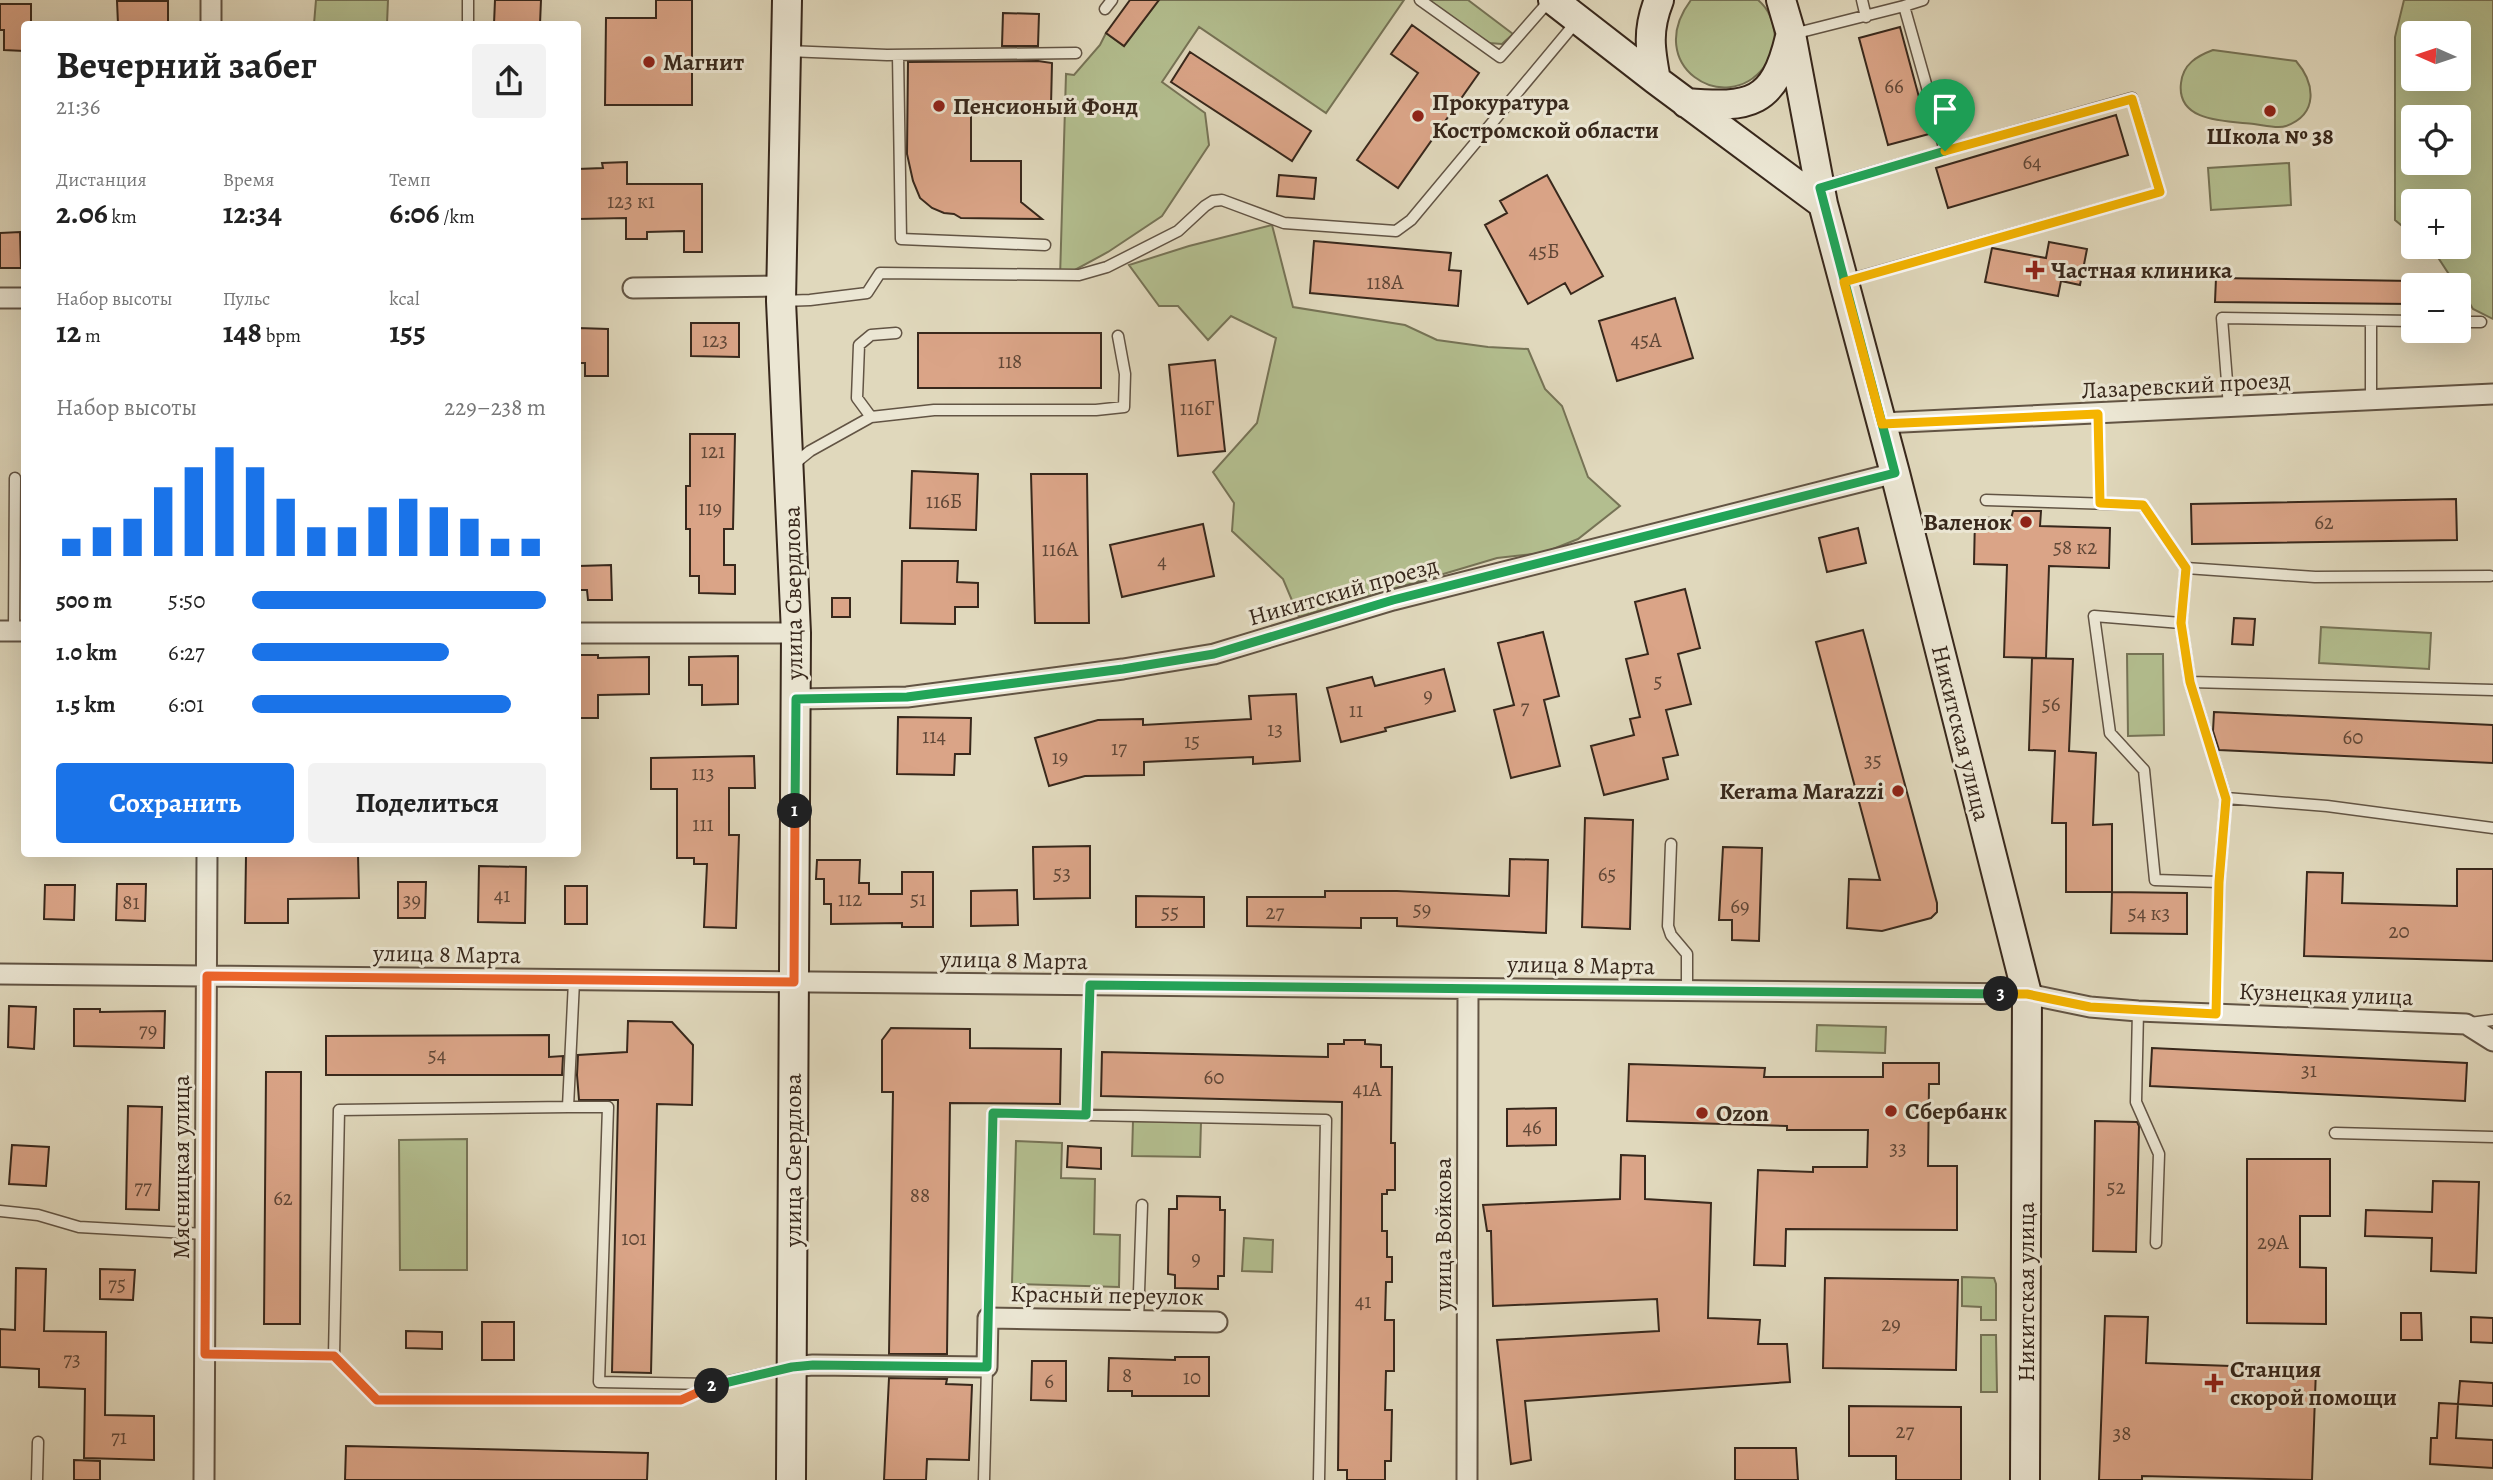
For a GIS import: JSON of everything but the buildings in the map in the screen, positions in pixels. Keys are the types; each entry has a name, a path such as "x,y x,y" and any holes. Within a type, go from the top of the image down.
{"street":[{"path":"211,0 211,21"},
{"name":"улица Свердлова","path":"788,0 782,293 796,633 791,1480"},
{"path":"1551,0 1686,103 1821,196"},
{"path":"1656,80 1649,43 1651,20 1659,0"},
{"name":"Никитская улица","path":"1781,0 1791,34 1821,196 1895,473 2027,994 2025,1480"},
{"path":"1686,103 1722,106 1745,104 1764,93 1783,66 1791,34"},
{"path":"633,288 782,293"},
{"path":"0,298 21,298"},
{"name":"Лазаревский проезд","path":"1882,424 2493,394"},
{"name":"Никитский проезд","path":"796,699 907,697 1123,669 1214,654 1393,600 1895,473"},
{"path":"581,633 796,633"},
{"name":"Мясницкая улица","path":"204,1480 207,857"},
{"name":"улица 8 Марта","path":"0,974 2027,994"},
{"name":"улица Войкова","path":"1466,1480 1468,989"},
{"name":"Кузнецкая улица","path":"2027,994 2090,1007 2138,1011 2466,1024 2493,1041"},
{"name":"Красный переулок","path":"987,1367 988,1318 1217,1322"},
{"path":"792,1367 987,1367"}],"lane":[{"path":"468,0 468,21"},
{"path":"1420,0 1500,57 1551,0"},
{"path":"1862,0 1867,17"},
{"path":"1791,34 1867,17 1923,0"},
{"path":"1904,6 1945,151"},
{"path":"782,293 810,300 867,293 880,273 1079,275 1107,267 1178,231 1205,206 1222,200 1284,223 1396,231 1411,220 1578,20"},
{"path":"786,51 898,55 1076,53"},
{"path":"898,55 901,239 1045,245"},
{"path":"1821,196 1945,151 2132,99 2160,192 1844,282"},
{"path":"2229,407 2222,318 2401,321"},
{"path":"2371,321 2371,400"},
{"path":"2471,322 2481,322"},
{"path":"871,417 858,398 859,345 871,335 897,333"},
{"path":"790,466 810,451 871,417 934,410 1096,410 1124,407 1125,374 1118,336"},
{"path":"2098,414 2100,503"},
{"path":"13,631 15,478"},
{"path":"1986,500 2143,505 2186,568 2181,623 2190,682 2226,799 2219,882 2216,1014"},
{"path":"2186,568 2315,577 2490,576"},
{"path":"2181,623 2094,616 2110,733 2144,769 2155,880 2219,882"},
{"path":"2190,682 2493,690"},
{"path":"2226,799 2327,806 2493,828"},
{"path":"1671,844 1668,926 1671,935 1687,954 1687,991"},
{"path":"568,1107 574,981"},
{"path":"1086,1115 1090,985"},
{"path":"2138,1011 2136,1102 2159,1154 2156,1243"},
{"path":"2466,1024 2493,1020"},
{"path":"334,1356 339,1110 607,1107 599,1382 717,1384"},
{"path":"988,1318 993,1113 1326,1119 1320,1480"},
{"path":"2335,1133 2493,1137"},
{"path":"1138,1321 1142,1205"},
{"path":"0,1212 38,1215 79,1227 205,1234"},
{"path":"205,1354 334,1356 377,1400 681,1400 717,1384 792,1367"},
{"path":"984,1480 987,1367"},
{"path":"37,1442 37,1480"}],"green space":[{"path":"316,0 388,0 387,21 314,21"},
{"path":"1149,0 1404,0 1326,113 1199,27 1162,82 1205,113 1209,145 1162,216 1108,252 1060,278 1066,74 1074,75 1100,45 1106,33 1124,46 1155,5"},
{"path":"1431,0 1468,0 1513,34 1502,44 1489,43 1434,6"},
{"path":"1691,0 1758,0 1770,17 1775,38 1764,67 1748,81 1729,87 1711,85 1694,77 1682,63 1676,45 1678,24"},
{"path":"2404,0 2493,0 2493,319 2471,306 2471,273 2448,273 2439,259 2471,259 2471,189 2401,189 2401,225 2395,220 2395,37"},
{"path":"2213,50 2296,61 2310,88 2309,106 2304,114 2297,121 2279,127 2218,120 2195,113 2187,106 2182,96 2182,76 2192,62"},
{"path":"2289,163 2291,205 2211,210 2208,168"},
{"path":"1272,225 1293,307 1405,325 1437,340 1528,349 1545,389 1562,406 1588,477 1620,506 1578,539 1543,553 1497,558 1299,617 1283,579 1232,531 1234,503 1213,472 1257,423 1276,338 1231,316 1208,340 1178,306 1159,306 1129,265 1189,246"},
{"path":"2321,627 2431,633 2429,669 2319,663"},
{"path":"2127,654 2163,654 2164,735 2128,736"},
{"path":"1817,1025 1886,1027 1885,1053 1816,1051"},
{"path":"1133,1121 1201,1122 1200,1157 1132,1156"},
{"path":"467,1139 467,1270 400,1270 399,1140"},
{"path":"1016,1141 1062,1143 1061,1178 1095,1179 1094,1234 1120,1235 1119,1287 1012,1284"},
{"path":"1244,1238 1273,1240 1272,1272 1242,1271"},
{"path":"1962,1277 1994,1278 1996,1320 1981,1320 1981,1307 1962,1306"},
{"path":"1981,1335 1996,1335 1997,1392 1981,1392"}],"place":[{"name":"Магнит","path":"649,62"},
{"name":"Пенсионый Фонд","path":"939,106"},
{"name":"Школа № 38","path":"2270,111"},
{"name":"Прокуратура Костромской области","path":"1418,116"},
{"name":"Частная клиника","path":"2035,270"},
{"name":"Валенок","path":"2026,522"},
{"name":"Kerama Marazzi","path":"1898,791"},
{"name":"Сбербанк","path":"1891,1111"},
{"name":"Ozon","path":"1702,1113"},
{"name":"Станция скорой помощи","path":"2214,1383"}],"route":[{"path":"2132,99 2160,192 1844,282 1882,424 2098,414 2100,503 2143,505 2186,568 2181,623 2190,682 2226,799 2219,882 2216,1014 2090,1007 2027,994 1090,985 1086,1115 993,1113 987,1367 792,1367 717,1384 681,1400 377,1400 334,1356 205,1354 207,976 794,982 796,699 907,697 1123,669 1214,654 1393,600 1895,473 1823,204 1820,188 1945,151 2132,99"}]}
